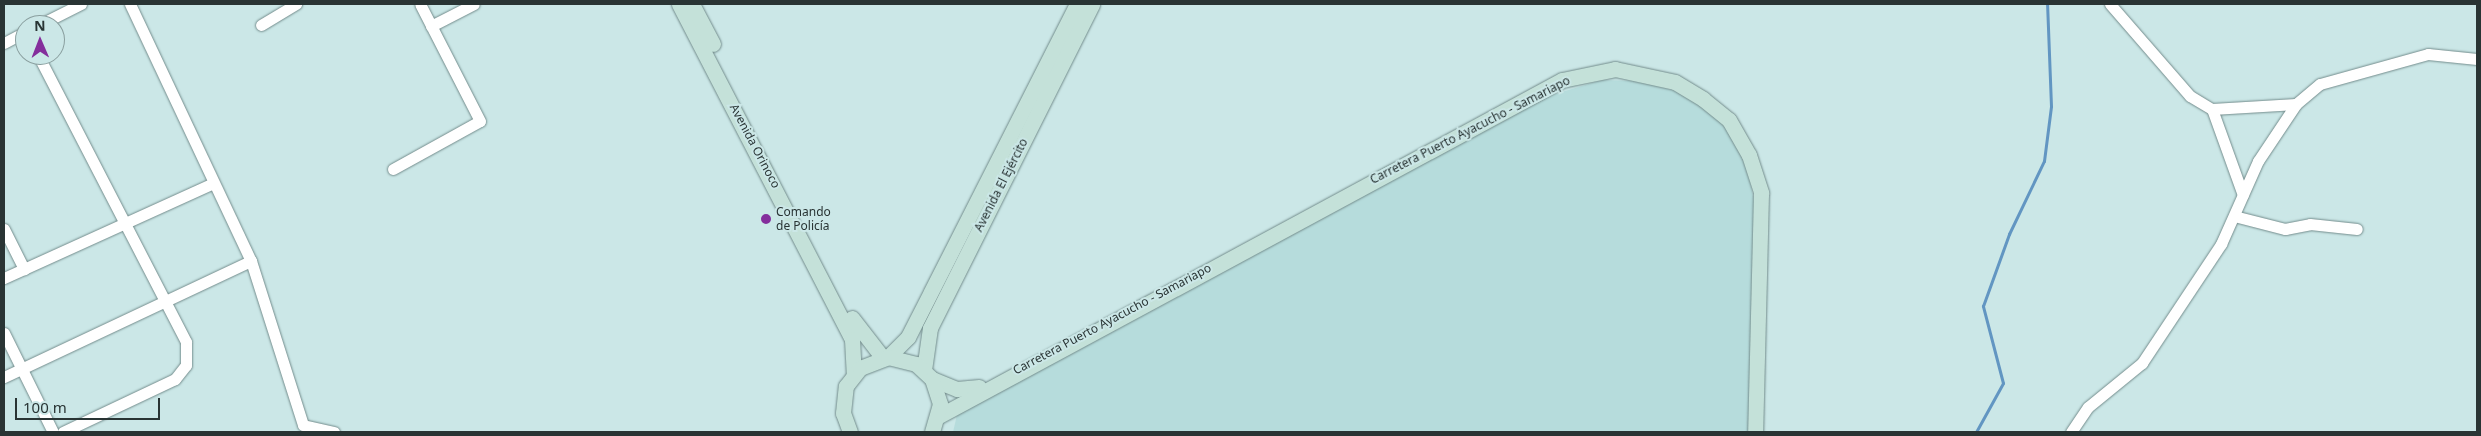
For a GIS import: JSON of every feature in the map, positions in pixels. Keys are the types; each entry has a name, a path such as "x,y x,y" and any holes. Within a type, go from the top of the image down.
{"street":[{"path":"59,15 81,4"},
{"path":"130,4 251,261 303,425 334,432"},
{"path":"262,25 296,4"},
{"path":"393,169 480,121 420,4"},
{"path":"431,26 474,4"},
{"name":"Avenida Orinoco","path":"679,4 852,339 854,374"},
{"name":"Avenida Orinoco","path":"692,4 860,333 886,358"},
{"name":"Avenida El Ejército","path":"854,374 886,358 908,337 1077,4"},
{"name":"Avenida El Ejército","path":"928,375 930,328 1092,4"},
{"path":"2110,4 2190,96 2212,109 2296,104"},
{"path":"2070,432 2088,407 2142,362 2221,244 2258,161 2296,104 2320,84 2428,54 2477,59"},
{"path":"43,65 186,342 186,365 175,379 63,432"},
{"name":"Carretera Puerto Ayacucho - Samariapo","path":"939,416 988,386 1562,80 1615,69 1675,82 1704,99 1729,120 1749,155 1761,193 1755,432"},
{"path":"2212,109 2243,195"},
{"path":"4,278 214,183"},
{"path":"2234,216 2284,229 2310,224 2357,229"},
{"path":"4,229 24,269"},
{"path":"4,377 251,261"},
{"path":"4,333 53,432"},
{"name":"Carretera Puerto Ayacucho - Samariapo","path":"886,358 907,360 928,375 966,390 988,386"},
{"path":"850,432 842,400 854,374"},
{"path":"928,375 938,391 939,416 932,432"}],"shaded area":[{"path":"1602,80 1638,81 1675,91 1706,108 1732,133 1746,162 1754,201 1749,432 953,432 957,415 996,389 1552,95"}],"waterway":[{"path":"1976,432 2003,383 1983,306 2009,234 2044,161 2051,106 2047,4"}],"place":[{"name":"Comando de Policía","path":"766,219"}]}
